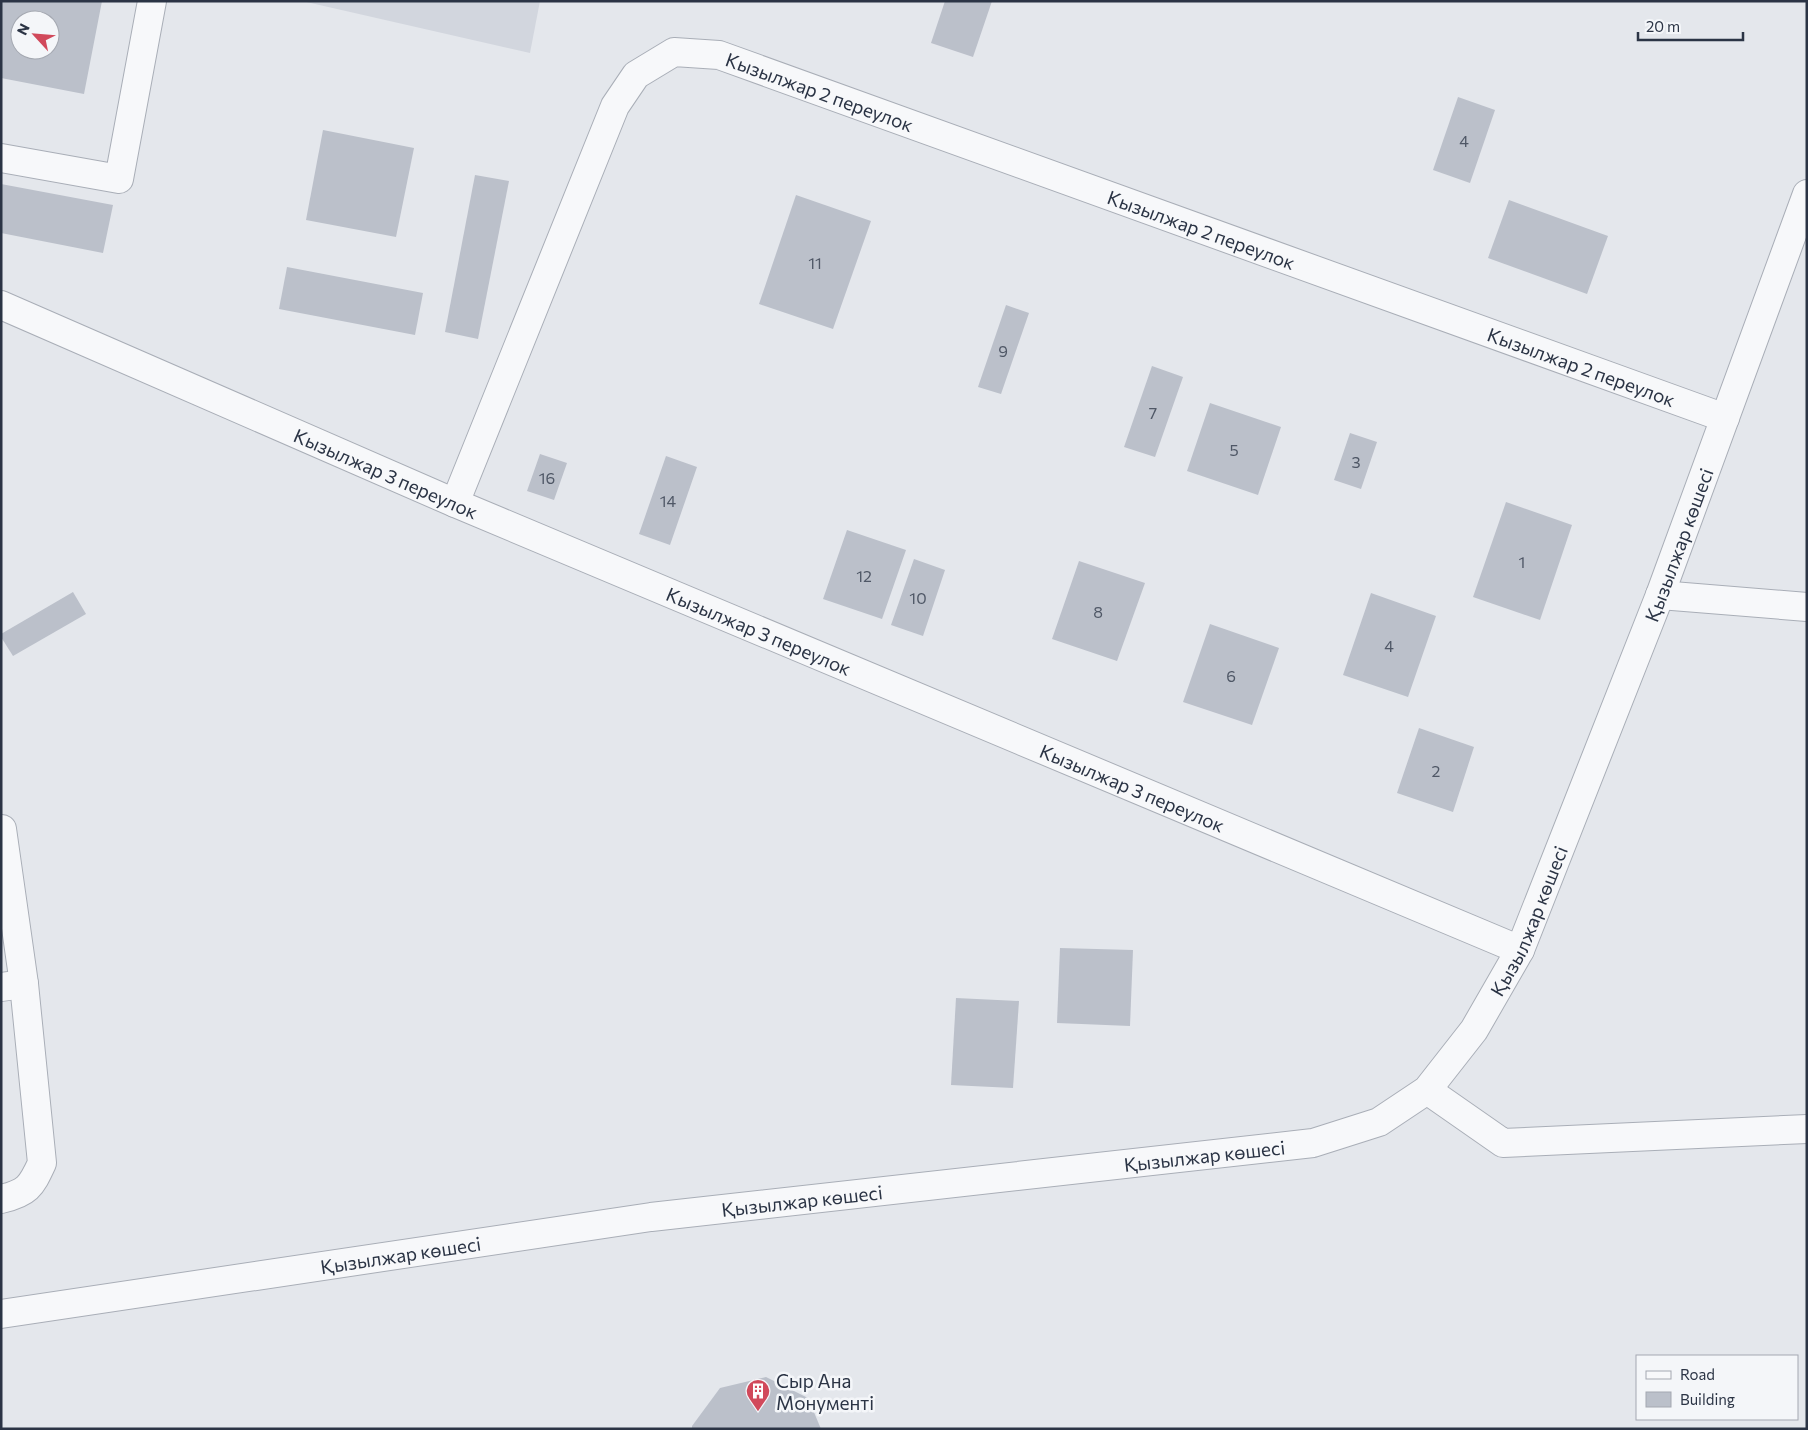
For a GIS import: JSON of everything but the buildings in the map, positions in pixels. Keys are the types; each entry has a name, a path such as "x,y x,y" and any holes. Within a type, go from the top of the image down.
{"street":[{"path":"1,158 119,179 152,1"},
{"name":"Кызылжар 2 переулок","path":"455,502 615,106 636,75 674,52 719,55 1724,418"},
{"name":"Қызылжар көшесі","path":"1,1314 650,1217 1312,1143 1379,1122 1427,1090 1474,1030 1520,950 1660,595 1807,194"},
{"name":"Кызылжар 3 переулок","path":"1,305 455,502 1520,950"},
{"path":"1660,595 1807,607"},
{"path":"1,1199 19,1195 33,1182 42,1163 12,986 2,829"},
{"path":"1427,1090 1503,1143 1807,1128"}],"shaded area":[{"path":"302,1 540,1 530,53"}],"place":[{"name":"Сыр Ана Монументі","path":"758,1412"}]}
